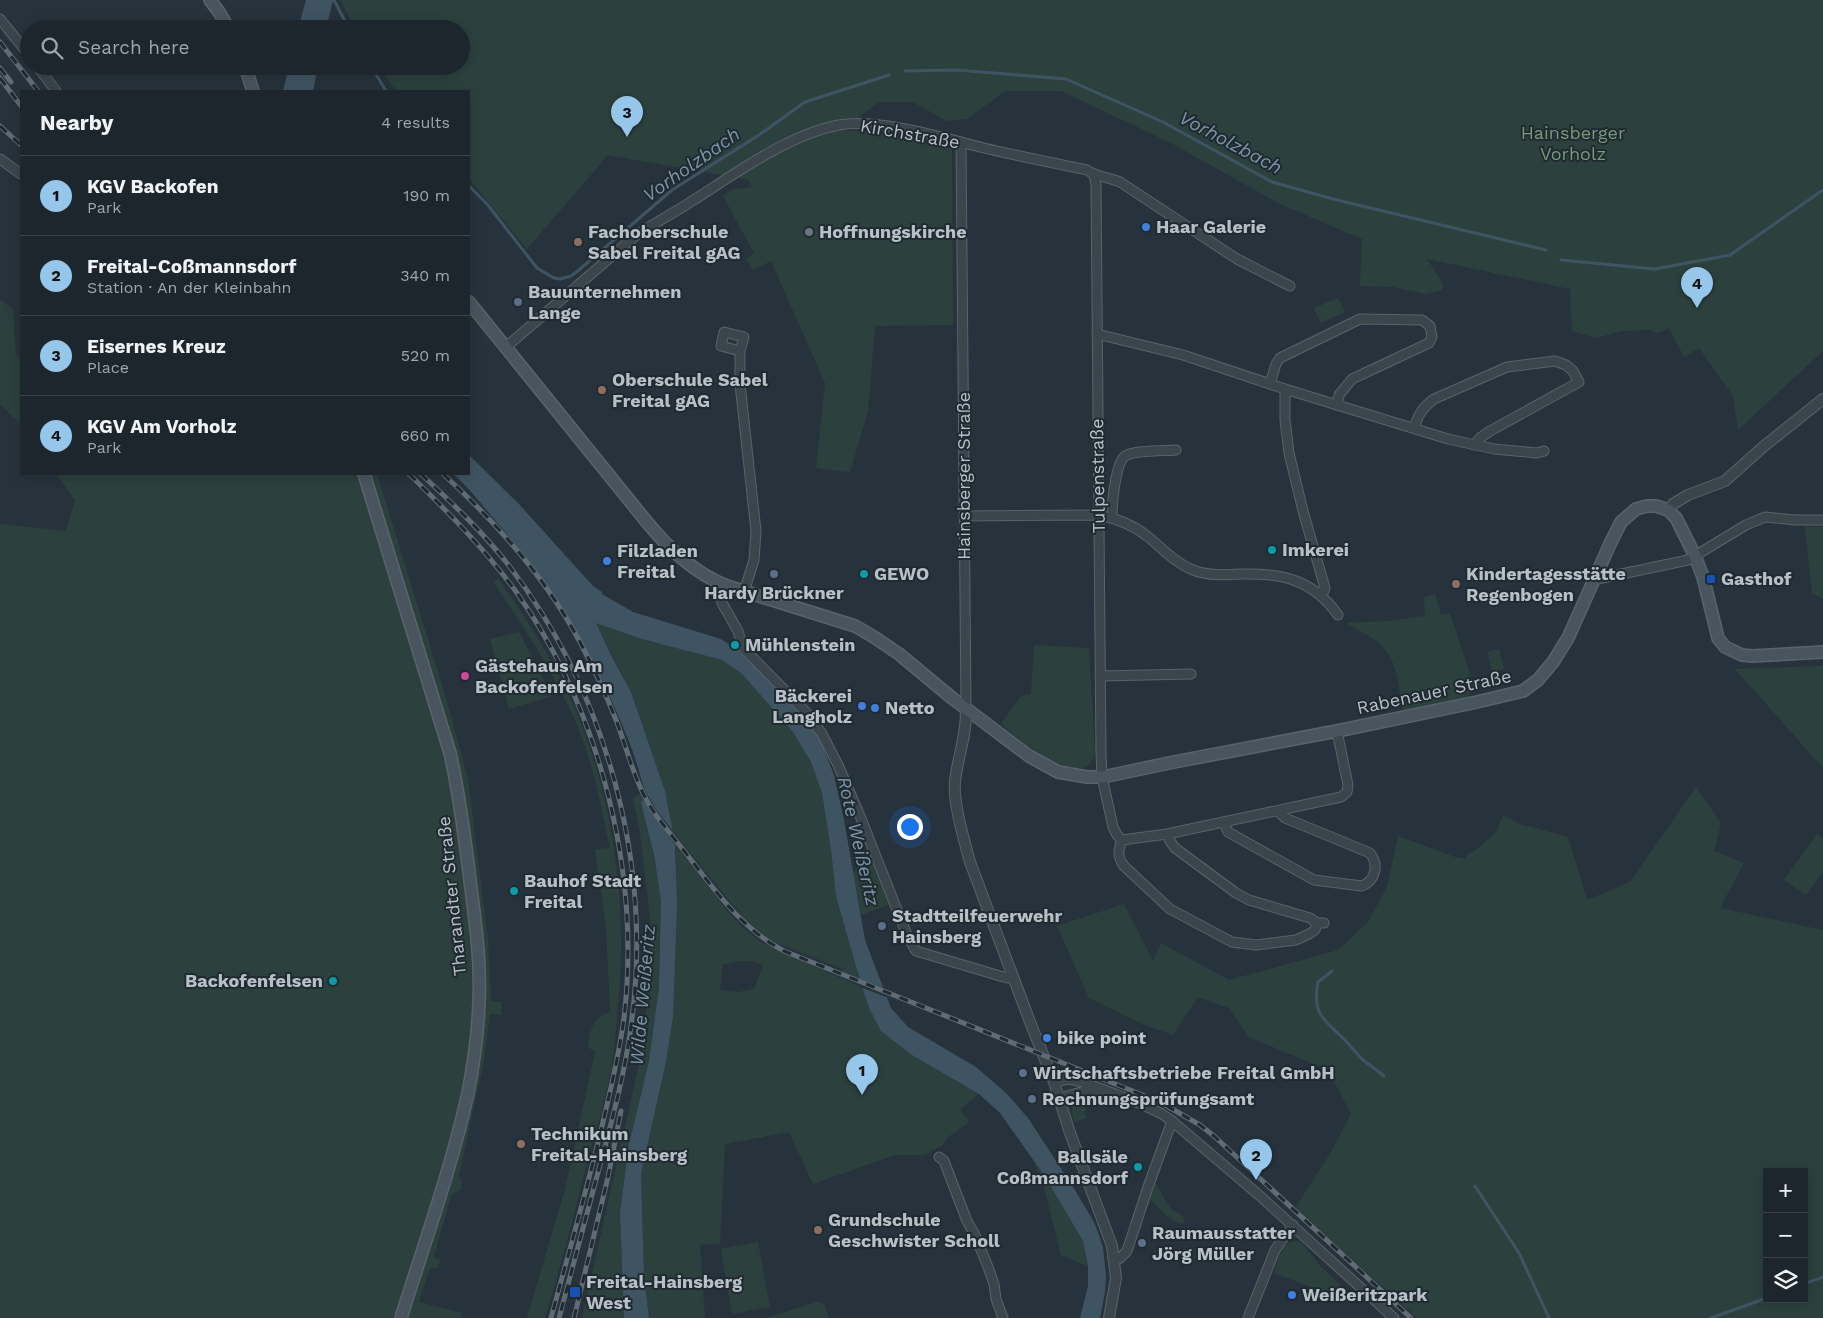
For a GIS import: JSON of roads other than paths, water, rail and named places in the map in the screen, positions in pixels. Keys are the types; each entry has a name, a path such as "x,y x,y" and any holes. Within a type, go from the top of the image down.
{"main road":[{"path":"210,0 224,20"},
{"path":"248,75 253,90"},
{"name":"Rabenauer Straße","path":"470,303 573,433 657,534 686,562 718,582 744,592 855,626 899,654 1018,748 1058,772 1078,776 1102,777 1337,731 1523,691 1538,680 1553,662 1568,638 1616,531 1629,514 1636,509 1647,506 1656,506 1668,510"},
{"name":"Tharandter Straße","path":"364,475 438,708 452,761 466,848 479,961 476,1043 468,1092 456,1140 401,1318"},
{"path":"1668,510 1676,518 1695,556 1703,577 1718,638 1725,647 1742,655 1752,656 1823,652"}],"street":[{"path":"0,19 20,44"},
{"path":"44,75 55,90"},
{"name":"Kirchstraße","path":"506,347 649,226 679,210 773,150 806,135 838,125 865,123 1087,170 1094,175 1101,175 1120,182 1236,259 1290,286"},
{"name":"Hainsberger Straße","path":"960,142 966,708 965,733 955,784 958,808 970,862 1054,1082"},
{"path":"0,159 20,173"},
{"name":"Tulpenstraße","path":"1094,175 1096,184 1102,777 1113,827 1122,840"},
{"path":"1270,384 1276,364 1280,358 1360,319 1411,318 1422,320 1430,326 1432,338 1429,343 1352,379 1340,395 1337,405"},
{"path":"1097,334 1183,355 1285,390 1474,445 1537,453 1544,451"},
{"path":"740,350 740,384 756,522 754,560 744,592"},
{"path":"1414,428 1418,417 1426,405 1434,399 1507,367 1555,361 1566,364 1573,371 1579,382 1490,431 1474,445"},
{"path":"1285,390 1285,420 1290,453 1303,511 1326,588 1323,592 1319,592"},
{"path":"1668,510 1673,504 1688,495 1725,481 1763,447 1823,399"},
{"path":"1112,518 1117,474 1122,459 1127,455 1135,453 1176,450"},
{"path":"964,516 1098,515 1112,518 1145,534 1190,569 1219,575 1280,575 1319,592 1338,615"},
{"path":"1593,580 1688,560 1746,525 1766,517 1823,520"},
{"path":"718,582 722,602 738,631 743,648 806,712 822,734 838,765 907,935 916,950 1007,978 1013,976"},
{"path":"1100,676 1191,674"},
{"path":"1167,834 1176,848 1236,894 1320,923 1309,934 1296,940 1256,945 1232,942 1170,909 1124,866 1119,859 1118,852 1122,840 1167,834 1341,797 1347,792 1348,785 1337,731"},
{"path":"1224,822 1228,832 1314,880 1362,886 1368,884 1376,868 1374,859 1370,854 1285,818 1278,811"},
{"path":"1109,1318 1115,1291 1115,1259 1054,1082 1068,1079 1083,1082 1141,1104 1172,1121 1210,1151 1394,1318"},
{"path":"1060,1098 1088,1090 1103,1090"},
{"path":"1115,1259 1120,1258 1127,1251 1172,1121"},
{"path":"939,1157 944,1161 967,1221 975,1234 994,1284 996,1299 1003,1318"},
{"path":"1248,1318 1276,1250 1292,1225"}],"water":[{"path":"306,0 333,0 328,20 300,20"},
{"path":"287,75 316,75 313,90 283,90"},
{"path":"470,456 518,503 602,594 633,612 721,639 736,649 767,677 809,722 820,739 834,775 844,820 865,940 891,1008 908,1027 976,1067 1007,1094 1028,1118 1073,1187 1094,1222 1099,1235 1103,1248 1106,1276 1100,1318 1080,1318 1088,1286 1088,1266 1083,1241 1046,1178 1000,1113 979,1094 912,1055 881,1031 869,1008 836,896 822,793 811,762 793,732 742,674 722,660 642,639 596,623 631,692 665,791 673,832 681,841 675,847 677,901 673,1017 666,1062 641,1174 644,1276 649,1318 624,1318 620,1212 629,1144 649,1061 659,987 661,901 654,855 641,802 644,800 640,794 645,791 632,750 617,713 572,625 515,544 454,475 470,475"}],"waterway":[{"name":"Vorholzbach","path":"334,0 344,20"},
{"name":"Vorholzbach","path":"905,71 957,70 1066,79 1163,122 1272,182 1333,199 1546,250"},
{"name":"Vorholzbach","path":"376,75 385,90"},
{"name":"Vorholzbach","path":"470,187 487,204 537,268 554,278 560,279 571,276 579,270 672,190 759,135 805,102 889,75"},
{"name":"Vorholzbach","path":"1561,260 1655,269 1730,255 1823,190"},
{"path":"1332,971 1318,982 1318,1009 1325,1021 1362,1059 1384,1076"},
{"path":"1475,1186 1519,1253 1549,1318"},
{"path":"1808,1283 1823,1277"},
{"path":"1711,1318 1763,1299"}],"railway":[{"path":"0,42 20,68"},
{"path":"0,68 11,82"},
{"path":"26,75 37,90"},
{"path":"0,78 20,105"},
{"path":"0,126 20,144"},
{"path":"410,475 492,561 517,593 546,640 572,689 592,742 608,796 620,852 626,908 628,963 624,1018 614,1075 600,1135 551,1318"},
{"path":"422,475 479,530 510,567 544,616 572,669 596,724 614,781 628,840 635,899 636,959 632,1018 613,1117 559,1318"},
{"path":"444,475 483,512 520,553 553,597 568,620 600,682 646,800 663,825 720,897 755,932 784,951 1160,1102 1200,1125 1411,1318"},
{"path":"574,1318 608,1177 621,1111"}],"place":[{"name":"Eisernes Kreuz","path":"627,137"},
{"name":"Haar Galerie","path":"1146,227"},
{"name":"Hoffnungskirche","path":"809,232"},
{"name":"Fachoberschule Sabel Freital gAG","path":"578,242"},
{"name":"Bauunternehmen Lange","path":"518,302"},
{"name":"KGV Am Vorholz","path":"1697,308"},
{"name":"Oberschule Sabel Freital gAG","path":"602,390"},
{"name":"Imkerei","path":"1272,550"},
{"name":"Filzladen Freital","path":"607,561"},
{"name":"Hardy Brückner","path":"774,574"},
{"name":"GEWO","path":"864,574"},
{"name":"Gasthof","path":"1711,579"},
{"name":"Kindertagesstätte Regenbogen","path":"1456,584"},
{"name":"Mühlenstein","path":"735,645"},
{"name":"Gästehaus Am Backofenfelsen","path":"465,676"},
{"name":"Bäckerei Langholz","path":"862,706"},
{"name":"Netto","path":"875,708"},
{"name":"Bauhof Stadt Freital","path":"514,891"},
{"name":"Stadtteilfeuerwehr Hainsberg","path":"882,926"},
{"name":"Backofenfelsen","path":"333,981"},
{"name":"bike point","path":"1047,1038"},
{"name":"Wirtschaftsbetriebe Freital GmbH","path":"1023,1073"},
{"name":"KGV Backofen","path":"862,1095"},
{"name":"Rechnungsprüfungsamt","path":"1032,1099"},
{"name":"Technikum Freital-Hainsberg","path":"521,1144"},
{"name":"Ballsäle Coßmannsdorf","path":"1138,1167"},
{"name":"Freital-Coßmannsdorf","path":"1256,1180"},
{"name":"Grundschule Geschwister Scholl","path":"818,1230"},
{"name":"Raumausstatter Jörg Müller","path":"1142,1243"},
{"name":"Freital-Hainsberg West","path":"575,1292"},
{"name":"Weißeritzpark","path":"1292,1295"}],"park label":[{"name":"Hainsberger Vorholz","path":"1573,143"}],"water label":[{"name":"Rote Weißeritz","path":"859,841"},
{"name":"Wilde Weißeritz","path":"642,995"}]}
